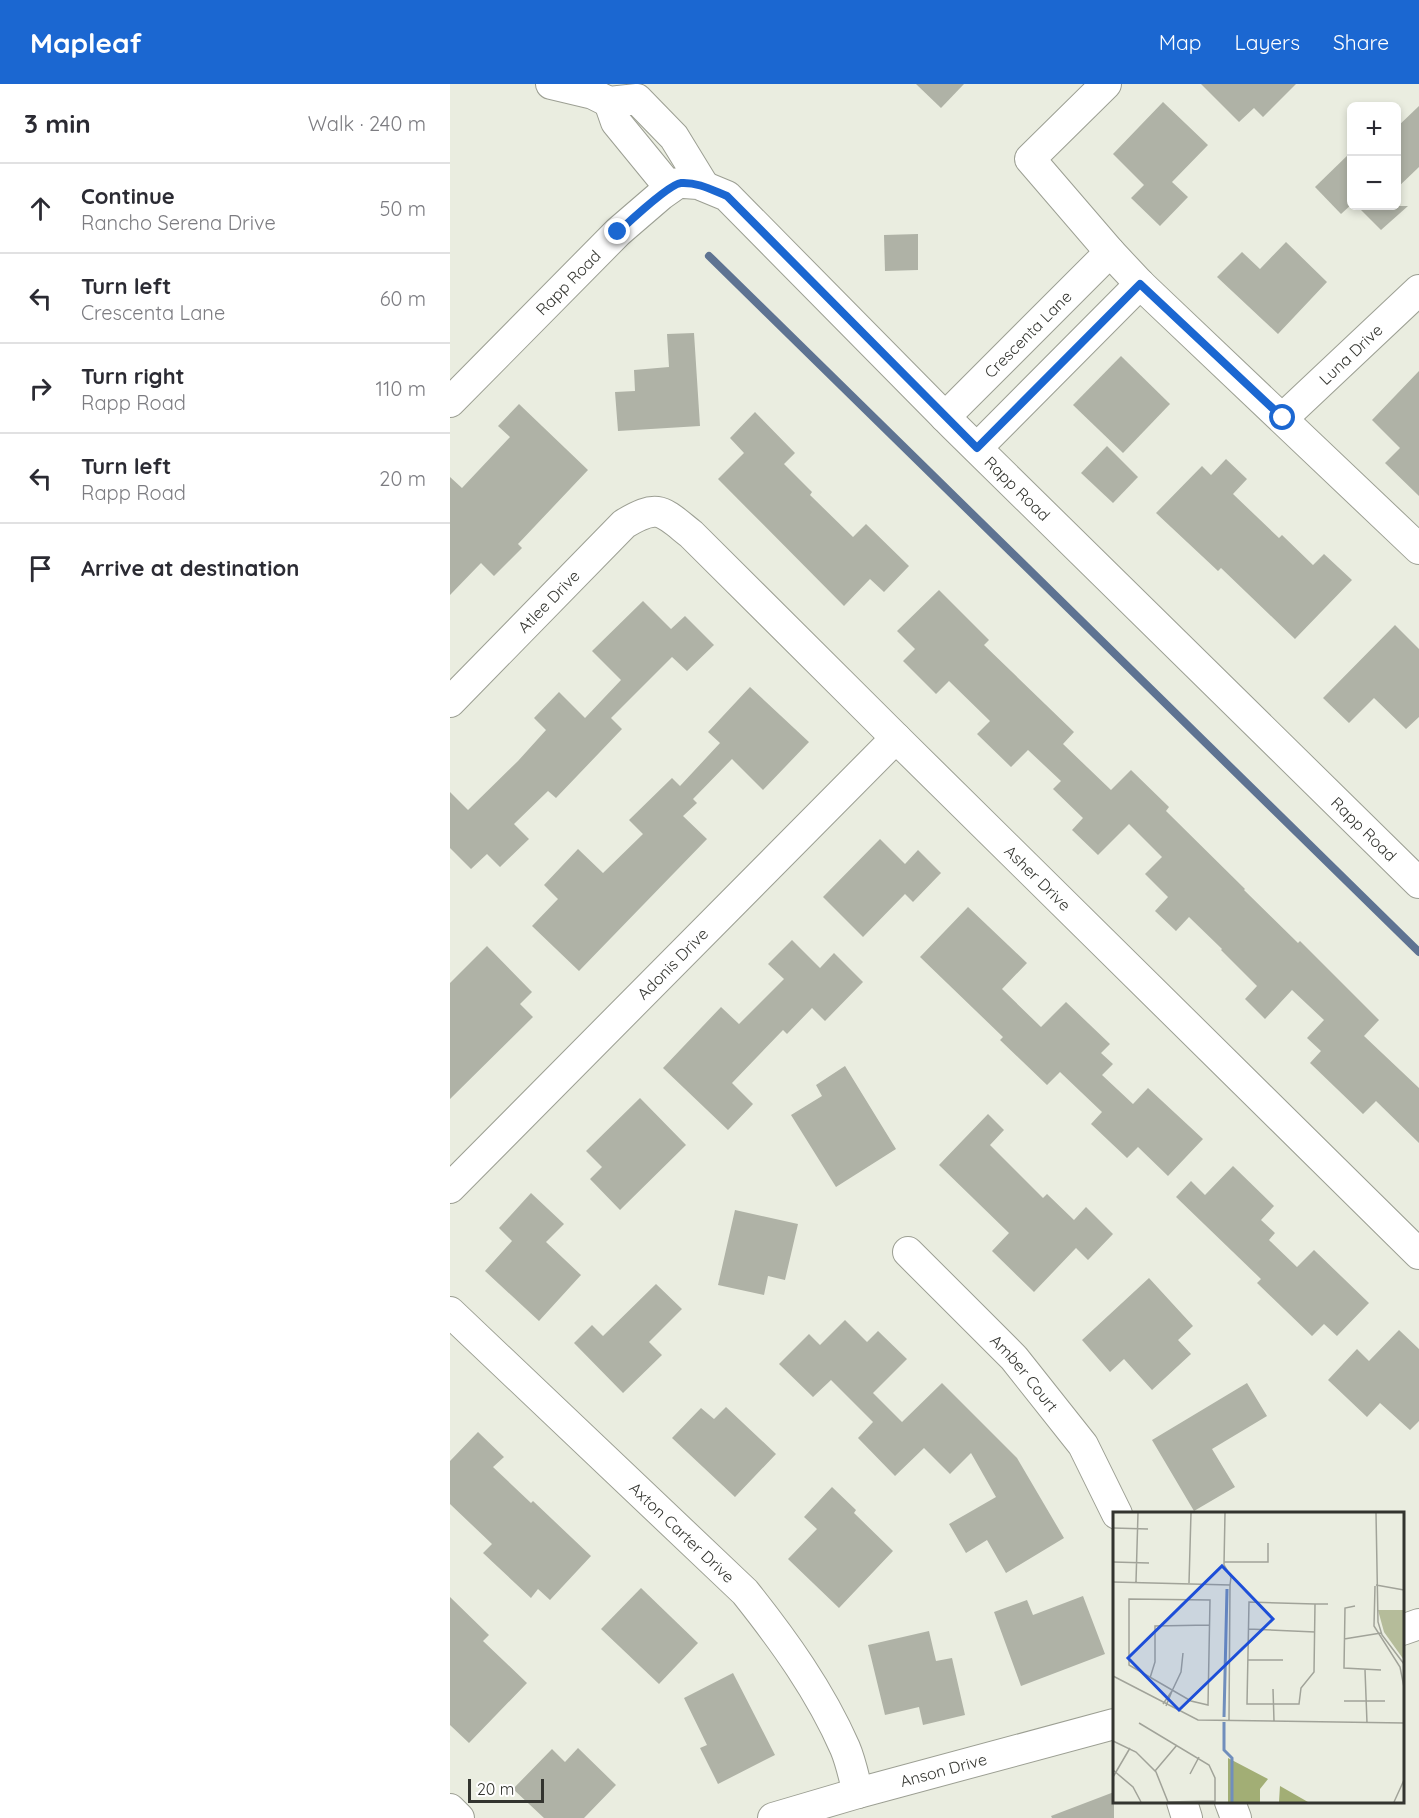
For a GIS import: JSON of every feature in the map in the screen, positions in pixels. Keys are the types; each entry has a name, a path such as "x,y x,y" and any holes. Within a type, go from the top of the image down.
{"street":[{"path":"551,84 593,94 609,102 637,99 674,137 704,186"},
{"path":"1106,84 1030,159 1140,284 1419,549"},
{"path":"609,102 616,122 670,188"},
{"name":"Rapp Road","path":"450,402 618,232 670,188 678,183 698,184 727,196 945,417 1419,883"},
{"name":"Crescenta Lane","path":"945,417 1110,252"},
{"path":"977,448 1140,284"},
{"name":"Luna Drive","path":"1283,418 1419,290"},
{"name":"Atlee Drive","path":"450,702 624,524 653,510"},
{"name":"Asher Drive","path":"653,510 663,512 692,534 1419,1254"},
{"name":"Adonis Drive","path":"450,1188 896,738"},
{"name":"Amber Court","path":"908,1252 1014,1358 1083,1445 1116,1512"},
{"name":"Axton Carter Drive","path":"450,1312 745,1592 809,1678 846,1750 858,1792"},
{"path":"1404,1629 1419,1624"},
{"name":"Anson Drive","path":"773,1818 858,1792 1113,1724"},
{"path":"1182,1803 1187,1818"},
{"path":"1230,1803 1236,1818"},
{"path":"450,1809 459,1818"}],"building":[{"path":"916,84 964,84 941,108"},
{"path":"1201,84 1296,84 1263,117 1254,108 1239,122"},
{"path":"1163,102 1208,145 1172,182 1188,197 1160,226 1131,198 1144,185 1113,154"},
{"path":"1419,106 1419,167 1401,184 1401,156 1401,123"},
{"path":"1347,156 1347,209 1341,214 1315,187"},
{"path":"1401,206 1408,206 1381,230 1361,210 1401,210"},
{"path":"918,234 918,270 885,271 884,235"},
{"path":"1286,242 1327,282 1278,334 1217,277 1242,252 1260,269"},
{"path":"694,333 700,426 618,431 615,392 635,391 634,370 669,367 667,334"},
{"path":"1121,356 1170,404 1123,453 1073,405"},
{"path":"1419,371 1419,496 1385,463 1400,448 1372,420"},
{"path":"519,404 588,470 518,544 522,548 494,576 481,563 450,595 450,477 462,488 510,437 498,426"},
{"path":"755,412 795,453 784,464 812,492 810,495 853,537 866,524 909,566 884,592 870,579 844,606 718,479 744,453 730,438"},
{"path":"1107,446 1138,477 1113,503 1081,473"},
{"path":"1226,459 1247,479 1233,494 1279,538 1282,535 1313,565 1324,554 1352,580 1295,639 1221,568 1218,571 1156,513 1202,466 1211,475"},
{"path":"939,590 989,640 984,645 1074,732 1063,744 1111,790 1131,770 1169,807 1166,811 1244,890 1298,943 1300,941 1379,1020 1364,1036 1419,1088 1419,1143 1376,1101 1363,1114 1310,1063 1321,1051 1307,1038 1324,1020 1292,990 1265,1019 1245,999 1257,986 1222,949 1189,917 1176,931 1155,911 1168,897 1145,874 1162,857 1129,824 1098,855 1072,830 1083,818 1053,789 1061,781 1028,750 1011,767 977,734 990,721 949,681 936,694 903,661 915,649 897,631"},
{"path":"643,601 671,629 685,616 714,645 687,671 672,657 611,718 622,729 556,798 548,791 514,824 529,839 500,867 487,854 471,869 450,848 450,792 468,810 546,730 534,718 559,692 585,718 621,680 592,651"},
{"path":"1395,625 1419,649 1419,717 1406,729 1374,698 1349,723 1323,698"},
{"path":"750,687 809,742 763,790 732,759 693,799 697,803 683,816 707,839 579,971 532,926 558,899 544,885 578,849 603,873 643,834 629,820 672,778 680,786 720,743 708,732"},
{"path":"880,839 905,864 918,850 941,873 913,902 905,894 863,937 823,897"},
{"path":"968,907 1027,963 1002,989 1041,1027 1066,1002 1110,1044 1101,1053 1113,1064 1102,1075 1133,1104 1148,1088 1203,1139 1168,1176 1138,1147 1127,1158 1091,1124 1102,1112 1060,1072 1047,1085 1000,1040 1003,1037 920,957"},
{"path":"792,940 820,968 834,953 863,982 825,1021 812,1008 787,1034 783,1030 732,1083 753,1104 728,1130 663,1068 721,1007 739,1024 784,979 768,964"},
{"path":"487,946 532,992 520,1004 533,1017 450,1099 450,983"},
{"path":"845,1066 896,1149 836,1187 791,1115 822,1096 816,1085"},
{"path":"640,1098 686,1145 620,1210 590,1179 602,1167 586,1151"},
{"path":"988,1114 1004,1130 990,1145 1043,1198 1047,1194 1074,1220 1086,1207 1113,1234 1088,1260 1076,1248 1034,1292 992,1251 1009,1233 939,1165"},
{"path":"1233,1166 1274,1206 1261,1220 1275,1233 1269,1240 1297,1267 1314,1250 1369,1303 1337,1336 1324,1324 1312,1336 1257,1283 1261,1279 1176,1197 1191,1181 1205,1195"},
{"path":"531,1193 564,1224 546,1242 581,1275 539,1321 485,1271 512,1241 499,1228"},
{"path":"735,1210 798,1224 785,1280 768,1276 764,1295 718,1285"},
{"path":"1149,1278 1193,1326 1178,1340 1191,1354 1152,1390 1124,1359 1110,1372 1082,1340"},
{"path":"656,1284 682,1309 649,1342 662,1355 623,1393 574,1343 592,1325 603,1336"},
{"path":"845,1320 867,1342 878,1331 907,1359 873,1393 902,1422 942,1383 1017,1458 1064,1538 1006,1573 987,1540 966,1553 949,1524 996,1497 971,1453 950,1474 924,1448 895,1476 858,1438 873,1422 831,1380 813,1397 779,1364 809,1334 820,1345"},
{"path":"1399,1330 1419,1349 1419,1421 1410,1430 1380,1403 1367,1417 1328,1380 1357,1349 1369,1361"},
{"path":"1247,1383 1267,1416 1212,1449 1235,1487 1194,1511 1152,1440"},
{"path":"726,1407 776,1454 735,1497 672,1438 701,1408 714,1419"},
{"path":"478,1432 504,1457 493,1467 591,1556 550,1600 538,1589 531,1598 483,1553 492,1544 450,1504 450,1461"},
{"path":"832,1487 856,1510 854,1513 893,1551 839,1608 788,1559 817,1529 804,1517"},
{"path":"641,1588 698,1643 659,1684 601,1629"},
{"path":"1083,1596 1105,1654 1021,1686 994,1612 1027,1600 1033,1615"},
{"path":"450,1597 489,1635 483,1641 527,1683 469,1743 450,1725"},
{"path":"929,1631 936,1661 952,1658 965,1715 923,1725 919,1707 885,1715 868,1645"},
{"path":"733,1673 775,1755 718,1784 700,1748 707,1745 684,1698"},
{"path":"578,1748 616,1785 584,1818 544,1818 513,1789 552,1749 565,1762"},
{"path":"1113,1792 1114,1818 1052,1818 1051,1816"}],"waterway":[{"path":"709,256 1419,952"}],"route":[{"path":"618,232 678,183 698,184 727,196 977,448 1140,284 1283,418"}]}
